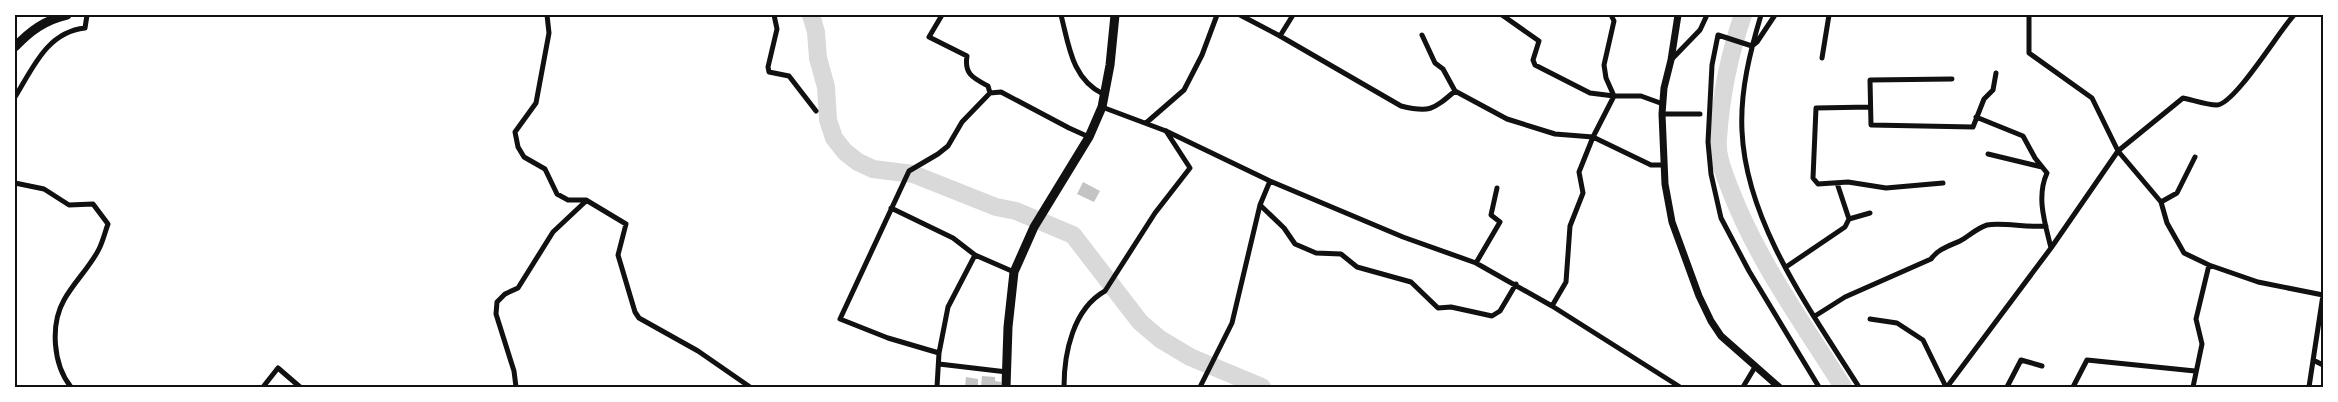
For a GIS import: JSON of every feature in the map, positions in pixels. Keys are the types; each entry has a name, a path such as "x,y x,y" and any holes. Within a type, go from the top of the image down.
{"main road":[{"path":"15,47 38,26 67,15"},
{"path":"1006,387 1008,327 1014,272 1042,212 1089,137 1102,107 1110,65 1115,15"}],"street":[{"path":"15,97 48,47 59,35 71,29 85,28 87,15"},
{"path":"547,15 550,33 536,103 515,132 518,147 524,157 545,169 557,194 568,200 586,200 626,224 618,255 635,312 639,318 698,351 750,387"},
{"path":"774,15 778,28 768,67 769,72 789,76 816,111"},
{"path":"942,15 929,37 967,56 965,66 969,76 988,86 990,93"},
{"path":"1060,15 1080,76 1091,88 1103,94"},
{"path":"1146,123 1184,90 1202,55 1217,15"},
{"path":"1240,15 1401,106 1414,109 1434,109 1454,91"},
{"path":"1280,36 1293,15"},
{"path":"1502,15 1539,41 1533,60 1535,65 1590,93 1614,96 1641,96 1663,104"},
{"path":"1611,15 1614,22 1604,65 1606,78 1614,96"},
{"path":"1678,15 1671,60 1664,88 1662,114 1664,165 1668,206 1672,222 1710,321 1721,336 1779,387"},
{"path":"1671,60 1700,30 1706,15"},
{"path":"1761,15 1752,46 1742,103 1742,131 1749,179 1760,213 1786,267 1859,387"},
{"path":"1752,46 1757,42 1775,15"},
{"path":"1822,58 1829,15"},
{"path":"2029,15 2029,53 2092,98 2118,151 2161,202 2167,222 2184,253 2209,266 2258,282 2323,295 2309,387"},
{"path":"1870,319 1897,323 1923,340 1946,387 1973,355 2051,248 2118,151 2183,98 2216,105 2229,99 2294,15"},
{"path":"1422,34 1435,63 1443,69 1454,91 1507,119 1555,134 1593,137 1651,165 1664,165"},
{"path":"1752,46 1718,35 1712,66 1708,142 1711,174 1721,218 1749,271 1819,387"},
{"path":"1952,78 1870,80 1871,125 1973,127 1984,99 1993,90 1996,73"},
{"path":"939,353 888,338 840,319 908,170 938,154 948,146 962,122 990,93 1001,92 1089,137"},
{"path":"1552,306 1566,282 1570,226 1583,193 1580,172 1593,137 1614,96"},
{"path":"1102,107 1146,123 1270,181 1403,237 1476,263 1516,284 1680,387"},
{"path":"1870,108 1816,108 1813,178 1818,184 1848,182 1886,188 1943,183"},
{"path":"1662,114 1700,114"},
{"path":"1976,117 2023,136 2047,173 2042,185 2041,199 2051,248"},
{"path":"1064,387 1064,368 1075,327 1082,313 1097,295 1105,291 1155,213 1190,168 1166,132"},
{"path":"1988,154 2042,167"},
{"path":"2161,202 2177,193 2195,157"},
{"path":"1200,387 1232,324 1260,205 1270,181"},
{"path":"15,183 44,190 69,205 93,204 108,224 99,249 65,298 58,312 55,351 64,378 71,387"},
{"path":"1786,267 1845,227 1849,219 1837,183"},
{"path":"1476,263 1500,222 1491,215 1497,188"},
{"path":"516,387 514,371 496,314 497,302 505,294 518,288 553,232 586,200"},
{"path":"1260,205 1284,228 1295,244 1316,253 1341,254 1357,267 1411,282 1438,308 1451,307 1492,316 1500,311 1516,284"},
{"path":"891,208 954,238 975,255 1014,272"},
{"path":"1849,219 1870,214"},
{"path":"1815,316 1845,297 1931,259 1936,252 1964,239 1979,228 1996,224 2031,228 2046,226"},
{"path":"937,387 939,353 948,306 975,255"},
{"path":"2193,387 2202,344 2196,319 2209,266"},
{"path":"2007,387 2020,360 2042,366"},
{"path":"2073,387 2087,360 2195,371"},
{"path":"2313,360 2323,365"},
{"path":"939,364 1007,372"},
{"path":"1743,387 1755,367"},
{"path":"263,387 278,368 300,387"}],"building":[{"path":"1083,182 1100,191 1094,202 1077,194"},
{"path":"982,376 995,377 995,381 1001,382 1001,387 981,387"},
{"path":"966,377 978,379 978,387 965,387"}],"waterway":[{"path":"811,15 816,32 818,58 826,87 828,120 834,138 845,152 858,162 873,169 913,174 996,207 1016,211 1073,235 1140,322 1160,339 1190,357 1262,387"},
{"path":"1743,15 1726,76 1721,107 1718,144 1721,164 1753,241 1843,387"}]}
